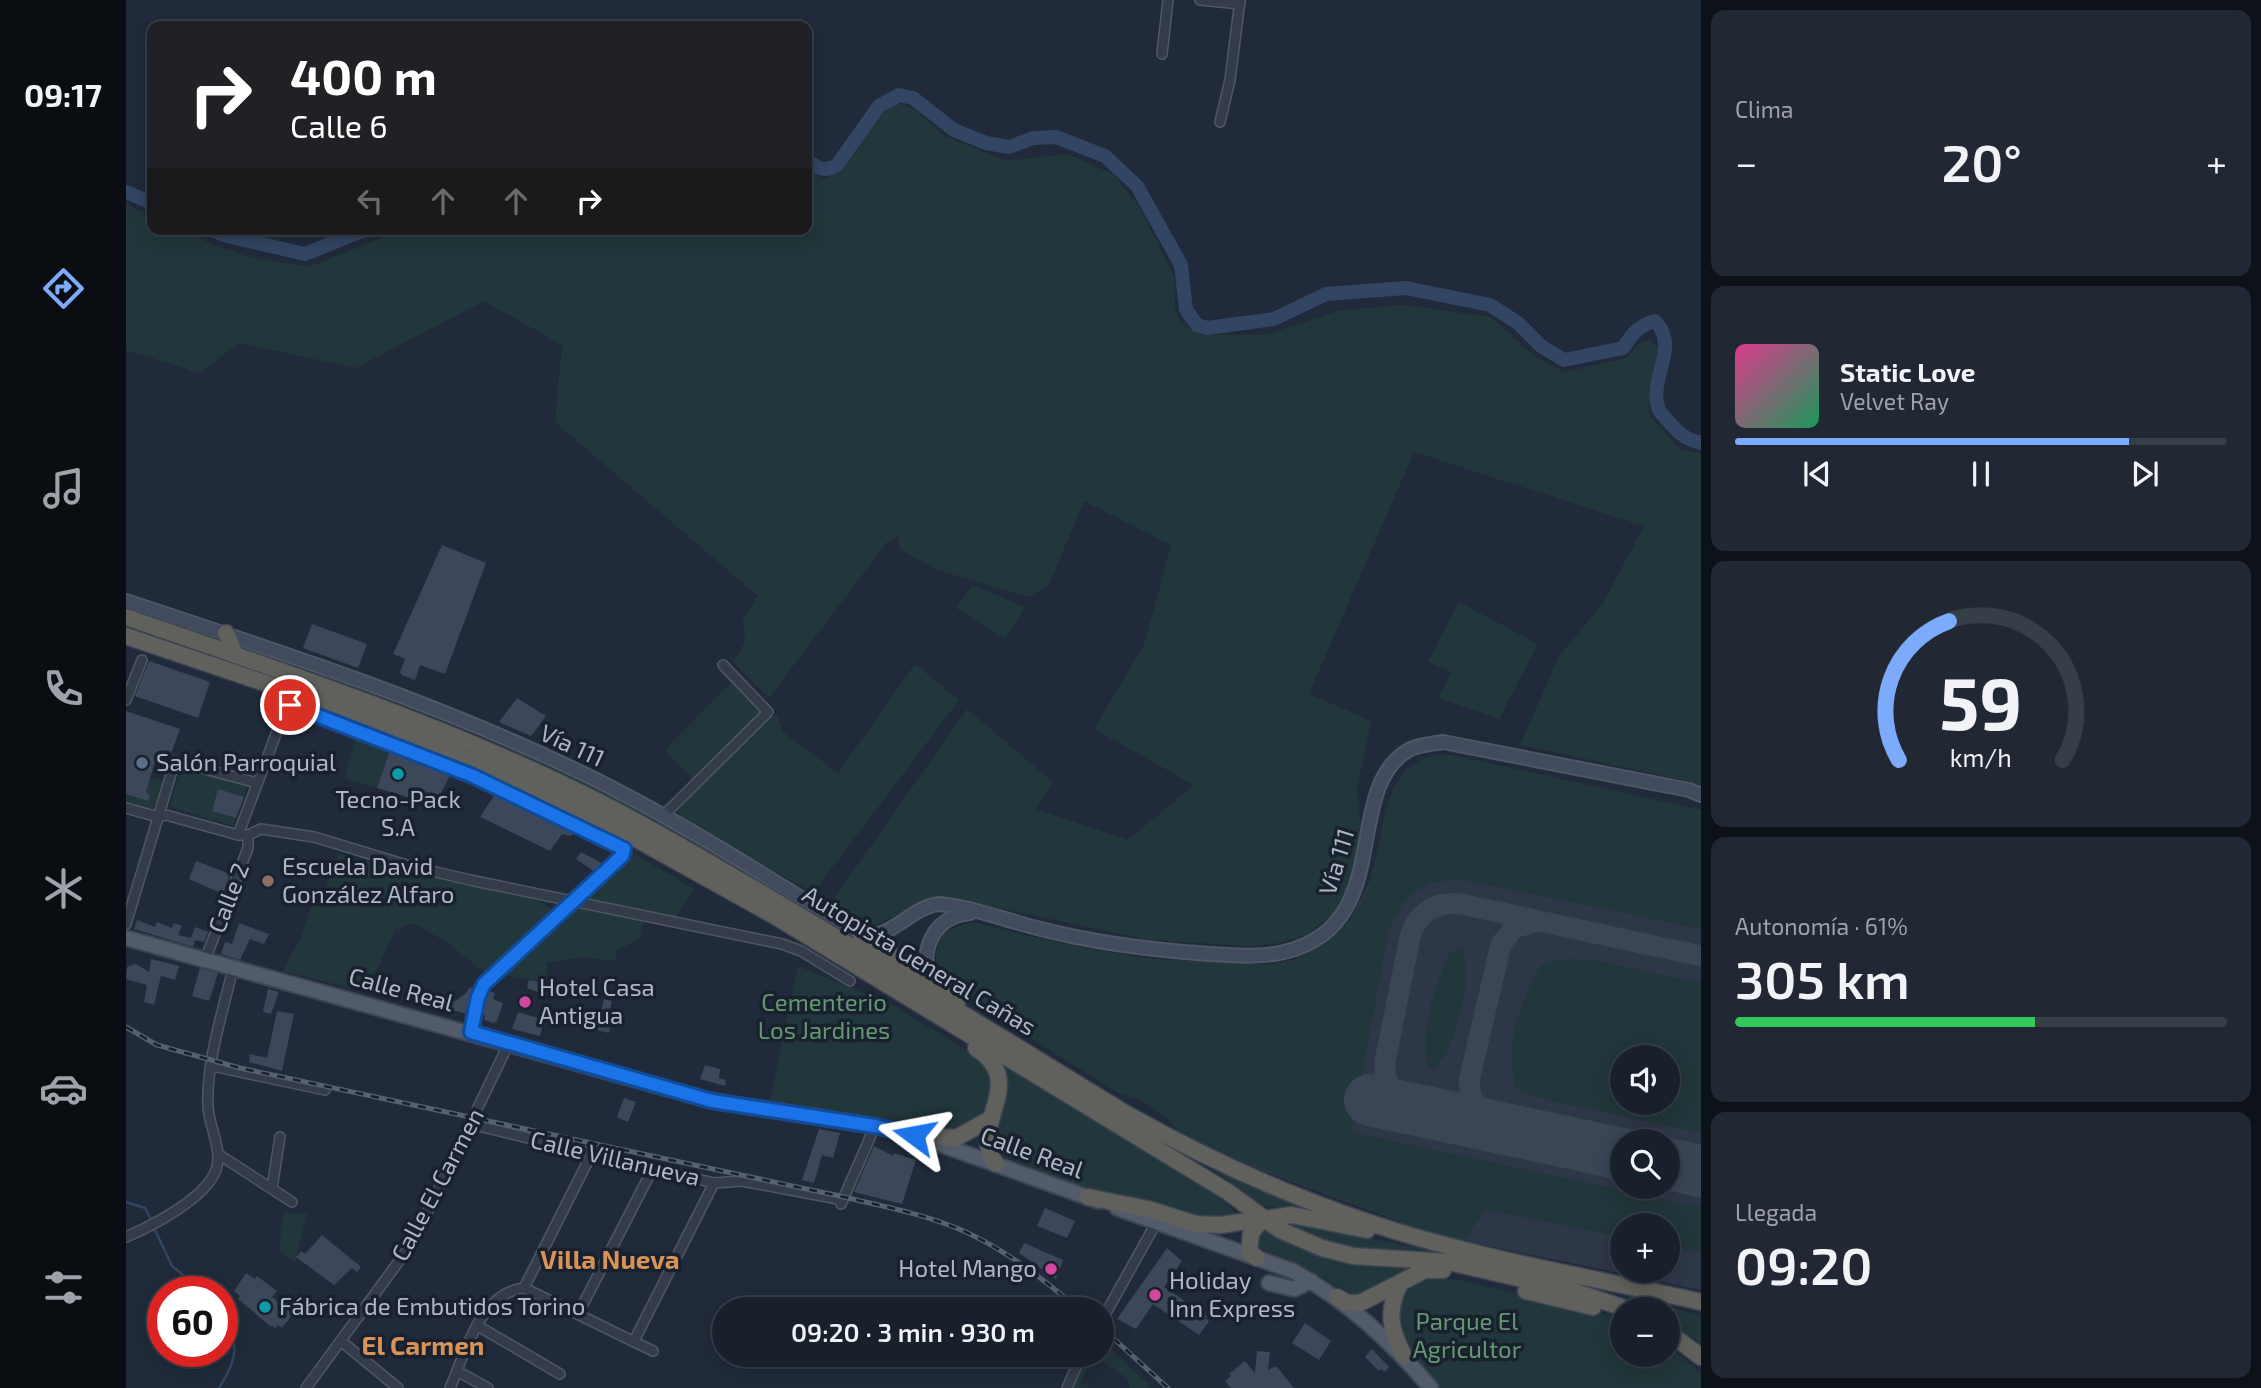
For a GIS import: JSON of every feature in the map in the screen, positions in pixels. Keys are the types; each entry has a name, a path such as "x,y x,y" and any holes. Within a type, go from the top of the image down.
{"highway":[{"name":"Autopista General Cañas","path":"126,617 432,728 528,768 612,808 734,877 1190,1150 1248,1177 1350,1215 1445,1245 1701,1302"},
{"path":"226,634 235,655"},
{"name":"Autopista General Cañas","path":"126,636 371,719 522,782 613,826 773,915 854,975 1217,1185 1297,1239 1353,1256 1449,1262 1570,1290 1610,1303"},
{"path":"861,935 1075,1082"},
{"path":"854,975 981,1051 990,1061 997,1072 1000,1089 985,1136 986,1147 996,1164"},
{"path":"914,1135 956,1139 992,1118"},
{"path":"1088,1197 1148,1209 1196,1224 1220,1225 1292,1215 1445,1245"},
{"path":"1257,1258 1249,1252 1249,1239 1263,1218"},
{"path":"1337,1297 1349,1303 1360,1303 1425,1270 1443,1270 1610,1311"},
{"path":"1400,1283 1393,1298 1390,1315 1393,1333 1404,1356"},
{"path":"1680,1341 1701,1357"}],"main road":[{"name":"Vía 111","path":"126,601 375,684 580,772 663,816 861,935 878,935 934,905 949,905 1091,941 1139,948 1257,956 1302,947 1337,921 1349,903 1366,850 1374,803 1386,773 1408,750 1443,742 1689,790 1701,795"},
{"path":"930,981 926,954 936,929 950,918 976,913"},
{"name":"Calle Real","path":"126,938 712,1101 875,1126 914,1135 1293,1271 1337,1297 1369,1321 1431,1388"},
{"path":"1269,1283 1294,1289 1311,1281"}],"street":[{"path":"1162,54 1168,0"},
{"path":"1200,0 1240,2 1230,80 1220,122"},
{"path":"126,700 142,660"},
{"path":"663,816 768,712 723,665"},
{"name":"Calle 2","path":"237,835 287,707 296,706 473,776 624,849 622,856 572,902"},
{"path":"126,923 175,761 257,783"},
{"path":"126,808 158,817 166,815 237,835 248,835 261,829 314,837 410,866 791,946 854,975"},
{"name":"Calle 2","path":"205,960 248,848 248,835"},
{"path":"471,1032 478,997 484,984 572,902"},
{"path":"126,1237 152,1225 203,1188 215,1175 218,1154 208,1107 212,1066 233,968"},
{"name":"Calle El Carmen","path":"306,1388 412,1242 509,1043"},
{"path":"212,1066 325,1090"},
{"name":"Calle Villanueva","path":"470,1124 652,1170 714,1182 741,1181 842,1203 875,1126"},
{"path":"272,1188 280,1137"},
{"path":"218,1154 292,1202"},
{"path":"450,1388 478,1326 494,1302 524,1288 591,1155"},
{"path":"578,1314 652,1170"},
{"path":"635,1341 714,1182"},
{"path":"1114,1298 1156,1223"},
{"path":"524,1288 653,1351"},
{"path":"478,1326 560,1374"},
{"path":"341,1341 398,1388"},
{"path":"1067,1388 1076,1367"},
{"path":"457,1370 488,1388"}],"shaded area":[{"path":"1436,755 1452,755 1701,810 1701,1290 1667,1283 1680,1283 1680,1213 1610,1213 1610,1271 1465,1241 1417,1228 1258,1169 1179,1133 1168,1118 1140,1099 1120,1094 938,972 938,945 944,934 964,924 975,923 1082,950 1147,959 1271,965 1297,959 1327,943 1350,921 1370,881 1394,787 1407,769"}],"green space":[{"path":"897,103 917,111 944,136 1006,161 1067,154 1113,174 1140,208 1174,276 1175,309 1181,323 1202,335 1265,335 1341,310 1405,305 1491,317 1536,358 1565,372 1626,358 1641,342 1650,340 1659,349 1650,386 1649,415 1680,449 1701,454 1701,786 1520,745 1559,656 1603,603 1644,526 1414,452 1309,694 1371,721 1357,788 1361,831 1348,890 1333,914 1308,934 1281,943 1248,946 1149,940 937,895 864,931 828,907 967,709 1053,782 1036,809 1128,840 1194,785 1094,729 1144,645 1171,545 1084,501 1049,585 1029,597 937,570 900,549 898,536 887,542 769,698 733,662 745,642 743,618 758,596 555,422 562,345 484,301 356,368 239,343 199,373 126,350 126,204 147,214 147,235 193,235 253,258 309,267 388,235 812,235 812,174 827,179 849,161 882,114"},
{"path":"973,585 1025,607 1005,639 956,608"},
{"path":"1459,602 1538,644 1499,719 1438,698 1451,673 1428,661"},
{"path":"915,664 959,700 813,893 678,817 678,807 767,720 777,714 783,732 838,773"},
{"path":"731,683 761,712 694,780 664,751"},
{"path":"357,733 391,749 377,788 344,778"},
{"path":"1436,755 1452,755 1701,810 1701,929 1459,879 1431,883 1408,896 1389,930 1351,1132 1610,1188 1610,1199 1664,1199 1701,1207 1701,1253 1680,1249 1680,1213 1610,1213 1610,1235 1485,1209 1465,1241 1417,1228 1208,1148 1179,1133 1168,1118 1140,1099 1120,1094 952,989 938,968 936,957 942,938 961,925 975,923 1070,945 1165,960 1257,965 1283,963 1299,958 1337,933 1358,908 1372,878 1391,795 1401,778 1415,765"},
{"path":"181,767 247,785 244,797 218,790 212,811 236,818 234,826 170,807"},
{"path":"153,778 163,781 153,812 126,804 126,794 147,801 150,795 146,792"},
{"path":"630,851 694,889 675,918 578,898"},
{"path":"338,854 539,901 555,910 488,975 449,944 418,925 409,924 395,931 366,992 282,971 301,938 316,891 325,889"},
{"path":"570,908 644,920 640,939 617,950 615,961 584,957 547,963 547,983 510,976 505,970"},
{"path":"1460,948 1465,958 1466,973 1461,1011 1448,1048 1432,1070 1427,1066 1426,1050 1430,1008 1450,953"},
{"path":"1558,960 1594,960 1701,983 1701,1133 1617,1115 1680,1115 1680,1045 1610,1045 1610,1114 1547,1100 1516,1088 1513,1041 1525,997 1539,968"},
{"name":"Cementerio Los Jardines","path":"798,966 866,994 868,990 974,1055 987,1071 991,1088 989,1103 983,1115 965,1128 944,1134 908,1124 770,1101"},
{"path":"1000,1062 1211,1191 1237,1214 1233,1217 1198,1218 1151,1201 1095,1191 996,1153 993,1131 1004,1109 1007,1092"},
{"path":"1208,1166 1329,1211 1263,1206"},
{"path":"283,1213 307,1213 295,1262 279,1250"},
{"path":"1275,1221 1453,1254 1343,1248 1322,1242"},
{"path":"1262,1228 1288,1241 1417,1265 1358,1297 1293,1261 1254,1246"},
{"name":"Parque El Agricultor","path":"1429,1276 1464,1281 1610,1315 1610,1367 1680,1367 1680,1356 1701,1374 1701,1388 1440,1388 1408,1344 1401,1328 1397,1312 1400,1298 1410,1286"},
{"path":"1611,1290 1635,1297 1625,1297"},
{"path":"1680,1310 1701,1316 1701,1344 1680,1328"},
{"path":"1114,1353 1153,1388 1129,1388 1128,1379 1110,1367 1114,1367"},
{"path":"1081,1367 1088,1367 1080,1384 1088,1385 1088,1388 1073,1388"}],"building":[{"path":"442,545 486,563 445,674 420,665 415,680 402,675 400,672 405,659 393,654"},
{"path":"312,624 367,644 358,668 303,648"},
{"path":"149,661 210,682 198,718 135,696"},
{"path":"517,698 546,716 531,736 499,722"},
{"path":"126,711 180,729 167,765 155,761 146,792 150,795 148,801 126,794"},
{"path":"390,751 450,775 435,805 377,788"},
{"path":"218,789 244,797 236,818 212,811"},
{"path":"495,794 575,831 571,836 562,834 550,851 480,817"},
{"path":"581,852 603,864 595,872 576,859"},
{"path":"196,861 230,874 223,894 189,879"},
{"path":"137,920 155,927 157,922 172,928 174,923 182,926 178,935 191,938 195,927 208,932 204,942 195,940 193,947 134,929"},
{"path":"239,923 269,934 264,944 250,939 240,960 221,954 225,942 232,944"},
{"path":"151,959 179,966 175,980 161,976 154,1005 144,1002 147,985 126,979 127,967 136,964 149,972"},
{"path":"200,968 218,973 209,1001 192,996"},
{"path":"529,980 552,984 549,996 527,988"},
{"path":"470,987 474,990 467,1014 445,1008 465,994"},
{"path":"268,989 279,992 271,1014 263,1012"},
{"path":"488,991 495,993 493,999 503,1003 494,1023 484,1020 485,1015 482,1014"},
{"path":"604,999 612,1001 610,1010 622,1012 619,1026 610,1024 609,1033 597,1030"},
{"path":"277,1011 294,1014 282,1071 249,1062 250,1054 267,1058"},
{"name":"Hotel Casa Antigua","path":"518,1012 544,1020 540,1036 512,1029"},
{"path":"705,1065 720,1069 719,1078 726,1080 725,1086 700,1079"},
{"path":"624,1098 636,1102 628,1122 617,1117"},
{"path":"819,1129 840,1133 833,1158 822,1155 814,1183 802,1180"},
{"path":"874,1146 893,1156 894,1153 916,1160 902,1204 854,1192"},
{"name":"Hotel Mango","path":"1045,1208 1075,1221 1067,1238 1037,1226"},
{"path":"322,1235 361,1267 357,1272 352,1268 334,1285 296,1257 301,1251 305,1254"},
{"name":"Hotel Mango","path":"1024,1243 1063,1260 1056,1279 1019,1253"},
{"name":"Holiday Inn Express","path":"1167,1248 1182,1261 1164,1287 1207,1316 1205,1318 1209,1321 1199,1335 1153,1304 1136,1329 1117,1319"},
{"name":"Fábrica de Embutidos Torino","path":"246,1273 255,1279 257,1276 277,1291 272,1297 293,1314 282,1328 269,1325 238,1299 238,1285"},
{"path":"1305,1323 1331,1341 1319,1360 1292,1343"},
{"path":"1372,1349 1389,1367 1384,1372 1381,1369 1379,1371 1365,1357"},
{"path":"1257,1351 1270,1352 1268,1370 1276,1366 1294,1388 1231,1388 1225,1381 1231,1376 1229,1374 1245,1361 1255,1373"}],"waterway":[{"path":"812,164 829,169 837,165 879,106 899,95 913,98 954,130 986,143 1009,147 1033,138 1056,137 1105,156 1137,186 1181,265 1186,310 1197,325 1207,328 1274,319 1326,294 1406,288 1490,305 1518,323 1541,346 1564,360 1623,348 1636,331 1655,321 1665,342 1656,398 1659,410 1680,434 1701,443"},
{"path":"126,192 147,201"},
{"path":"223,235 305,254 352,235"},
{"path":"126,1202 145,1208 152,1221"},
{"path":"154,1228 172,1266 184,1276"},
{"path":"219,1388 230,1367"}],"taxiway":[{"path":"1407,1107 1390,1087 1385,1075 1385,1061 1411,933 1419,919 1430,909 1444,904 1461,904 1701,956"},
{"path":"1501,1128 1481,1115 1471,1097 1469,1081 1501,944 1514,928 1539,921"}],"runway":[{"path":"1370,1100 1610,1151"},
{"path":"1680,1167 1701,1171"}],"railway":[{"path":"126,1027 157,1045 240,1068 923,1216 968,1233 998,1249 1064,1297"},
{"path":"1114,1339 1168,1388"}],"place":[{"name":"Salón Parroquial","path":"142,763"},
{"name":"Tecno-Pack S.A","path":"398,774"},
{"name":"Escuela David González Alfaro","path":"268,881"},
{"name":"Hotel Casa Antigua","path":"525,1002"},
{"name":"Hotel Mango","path":"1051,1269"},
{"name":"Holiday Inn Express","path":"1155,1295"},
{"name":"Fábrica de Embutidos Torino","path":"265,1307"}],"district":[{"name":"Villa Nueva","path":"610,1260"},
{"name":"El Carmen","path":"423,1346"}],"route":[{"path":"290,705 473,776 619,844 624,849 622,856 489,978 480,990 471,1032 712,1101 875,1126 914,1135"}]}
